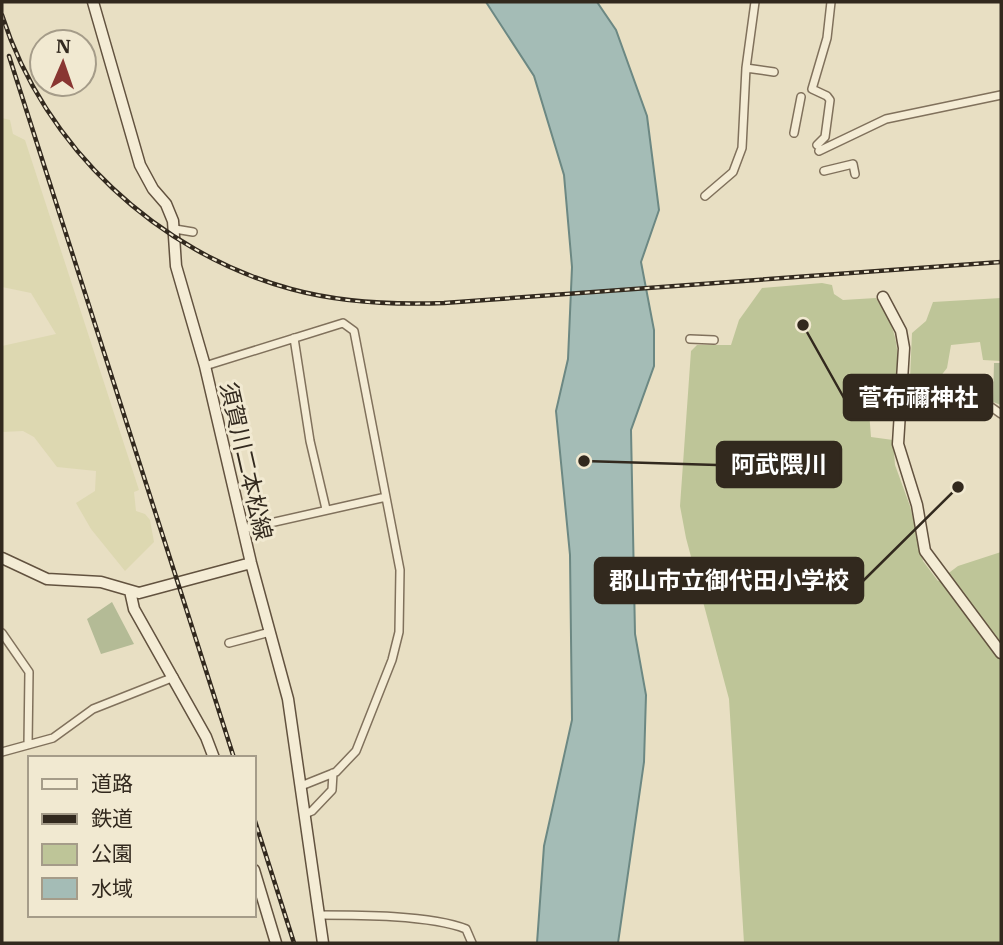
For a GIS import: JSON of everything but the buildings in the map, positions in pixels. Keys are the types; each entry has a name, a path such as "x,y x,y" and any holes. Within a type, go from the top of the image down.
{"main road":[{"name":"須賀川二本松線","path":"93,2 141,165 153,189 166,204 175,229 176,266 205,366 251,563 288,699 323,943"},
{"path":"883,297 901,331 904,348 899,455 917,505 925,551 1001,653"},
{"path":"2,558 47,579 101,582 146,593 251,563"},
{"path":"130,591 134,609 174,677 213,756"},
{"path":"256,877 276,943"}],"street":[{"path":"705,196 733,172 740,154 746,68 755,2"},
{"path":"831,2 827,38 813,89 830,100 825,137 818,148 886,119 1001,94"},
{"path":"746,68 774,72"},
{"path":"794,133 801,97"},
{"path":"824,171 853,164 855,174"},
{"path":"175,229 193,232"},
{"path":"205,366 343,323 353,328 400,570 398,642 361,742 350,760 332,773 301,786"},
{"path":"294,338 308,429 326,509"},
{"path":"690,339 714,340"},
{"path":"900,403 984,402 1001,414"},
{"path":"243,529 386,497"},
{"path":"229,643 270,632"},
{"path":"2,633 29,672 28,745"},
{"path":"2,752 54,738 93,709 174,677"},
{"path":"305,814 312,811 332,790 332,773"},
{"path":"319,915 365,915 447,924 466,929 472,943"}],"shaded area":[{"path":"2,118 10,120 13,134 25,140 139,490 134,492 136,511 145,514 150,520 154,542 125,571 91,529 76,503 95,491 96,471 57,467 34,437 23,431 2,432 2,346 56,334 31,293 2,287"}],"green space":[{"path":"822,283 832,285 834,294 843,300 876,298 891,326 898,364 893,408 869,411 871,437 893,440 895,465 910,506 923,561 938,581 958,566 1001,552 1001,943 744,943 729,699 680,506 691,351 697,345 731,345 739,320 762,288"},
{"path":"1001,298 1001,361 983,360 980,342 951,345 947,368 940,377 910,379 912,333 926,321 933,302"},
{"path":"994,363 1001,363 1001,405 993,402"},
{"path":"112,602 134,644 101,654 87,619"}],"water":[{"path":"486,2 597,2 616,30 647,116 659,210 641,262 654,330 654,366 631,430 635,634 646,695 644,762 618,943 537,943 544,846 572,720 570,555 556,411 568,359 572,267 564,175 534,76"}],"railway":[{"path":"2,15 21,63 46,108 77,150 112,188 152,221 196,250 242,272 291,289 368,302 444,303 1001,262"},
{"path":"9,56 233,756"},
{"path":"256,824 294,943"}],"place":[{"name":"菅布禰神社","path":"803,325"},
{"name":"阿武隈川","path":"584,461"},
{"name":"郡山市立御代田小学校","path":"958,487"}]}
